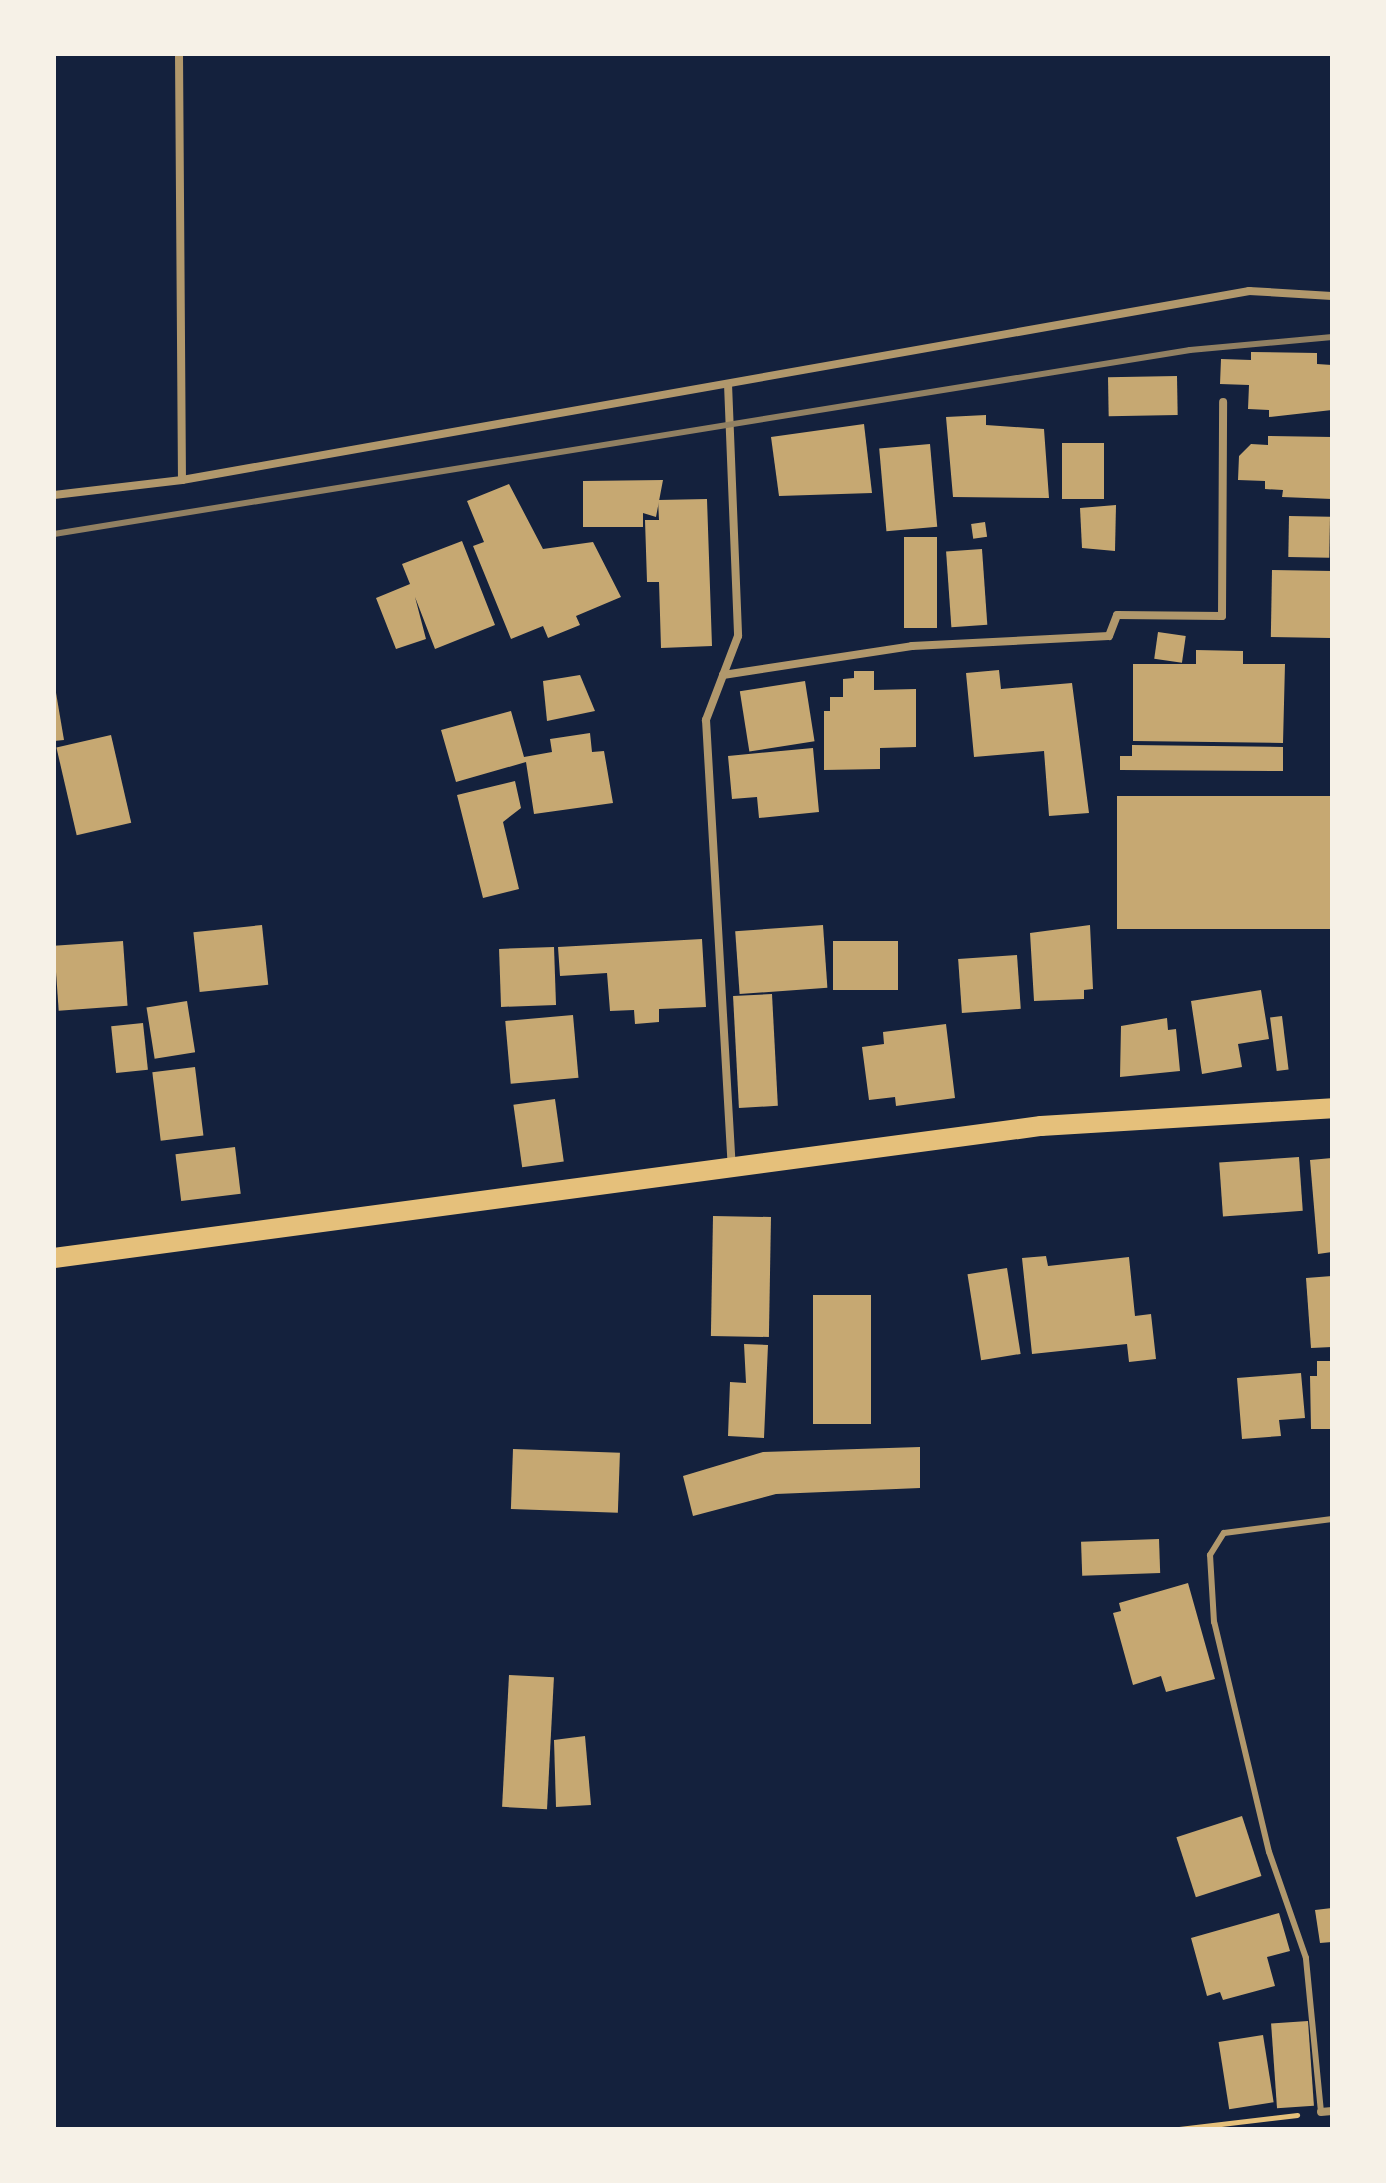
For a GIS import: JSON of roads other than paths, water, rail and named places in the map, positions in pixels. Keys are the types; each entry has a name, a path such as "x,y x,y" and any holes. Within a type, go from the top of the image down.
{"main road":[{"path":"54,1258 1041,1126 1332,1108"}],"street":[{"path":"179,54 182,480"},
{"path":"54,495 182,480 1249,291 1332,296"},
{"path":"728,384 739,586 738,636 706,720 732,1168"},
{"path":"723,675 912,646 1109,636 1117,615 1222,616 1223,402"},
{"path":"1321,2112 1332,2111"}],"lane":[{"path":"1321,2112 1306,1958 1269,1852 1217,1637 1210,1555 1224,1533 1332,1519"}],"railway":[{"path":"54,534 1190,350 1332,337"}]}
